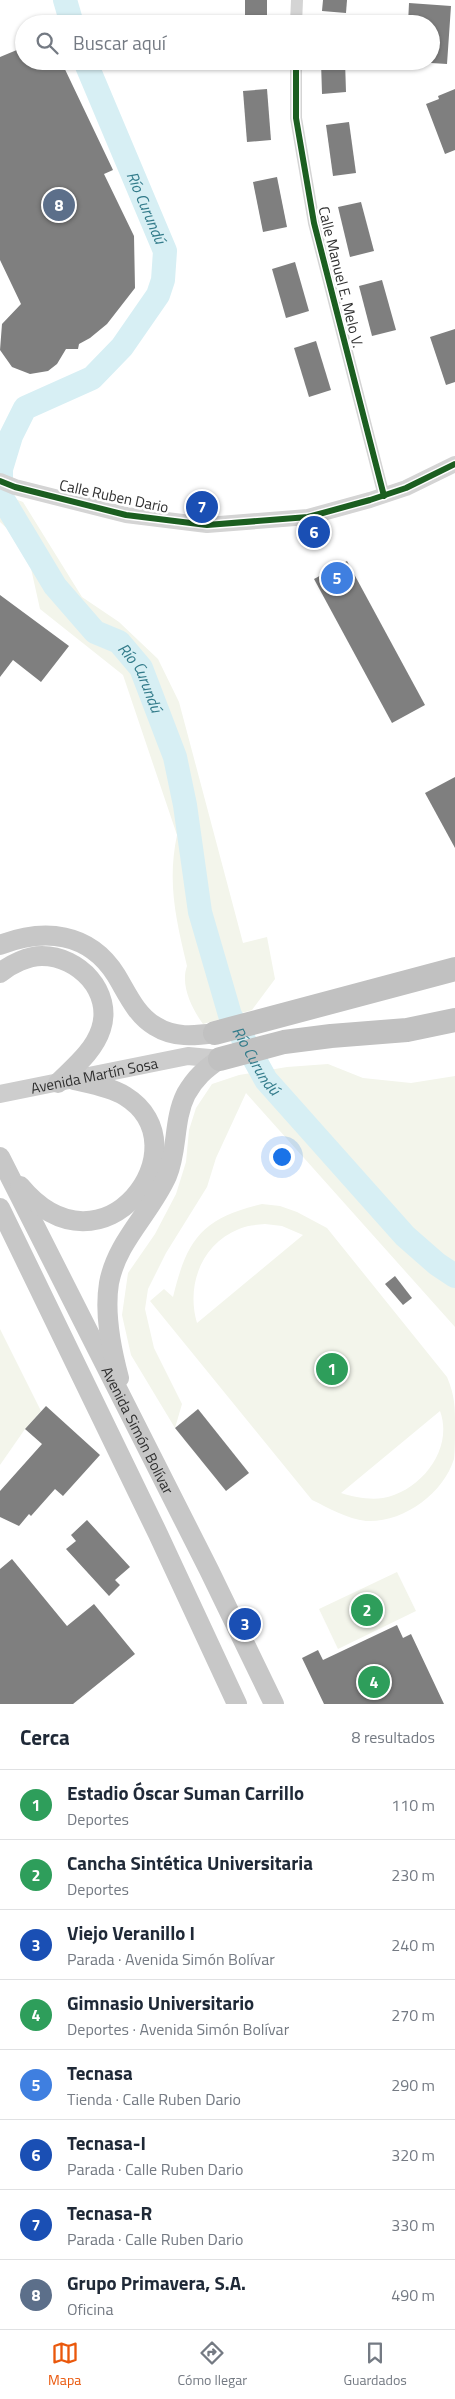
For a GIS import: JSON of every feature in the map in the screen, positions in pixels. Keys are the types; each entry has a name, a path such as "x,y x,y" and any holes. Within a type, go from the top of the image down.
{"highway":[{"path":"217,1032 455,969"},
{"path":"222,1058 284,1042 407,1030 455,1020"}],"main road":[{"path":"0,945 23,937 41,935 60,936 75,941 94,951 106,962 138,1012 153,1026 178,1035 217,1032"},
{"path":"0,974 22,960 41,956 61,959 80,968 92,980 103,1007 103,1018 97,1037 66,1082 106,1087 125,1096 141,1110 153,1138 153,1158 147,1178 138,1194 124,1207 108,1216 84,1221 69,1220 54,1214 37,1203 3,1163"},
{"name":"Avenida Martín Sosa","path":"188,1056 217,1032"},
{"name":"Avenida Martín Sosa","path":"8,1092 66,1082 188,1056 222,1058"},
{"path":"135,1427 121,1385 112,1347 108,1313 109,1283 124,1242 149,1207 167,1175 186,1095 199,1074 222,1058"},
{"name":"Avenida Simón Bolívar","path":"3,1163 209,1570 274,1704"},
{"name":"Avenida Simón Bolívar","path":"0,1208 158,1534 237,1704"}],"street":[{"path":"296,15 297,0"},
{"name":"Calle Manuel E. Melo V.","path":"296,70 296,118 314,223 384,496"},
{"name":"Calle Ruben Dario","path":"7,484 126,515 207,525 308,518 406,488 455,464"}],"shaded area":[{"path":"0,493 23,502 82,597 119,622 158,659 179,702 243,943 267,937 275,979 252,1010 203,1024 191,1004 186,989 185,973 187,966 174,901 173,869 177,835 123,675 40,609 26,546 0,522"},
{"path":"328,1064 363,1078 411,1083 455,1076 455,1327 246,1093 216,1158 207,1187 166,1253 148,1289 145,1309 154,1348 182,1404 175,1428 131,1355 122,1315 128,1273 155,1234 176,1194 186,1162 189,1130 196,1108 212,1084 239,1075 287,1067"},
{"path":"262,1204 280,1206 297,1212 327,1228 447,1377 452,1390 455,1408 454,1459 449,1472 441,1484 420,1504 394,1517 366,1521 345,1516 312,1500 150,1301 164,1289 173,1297 184,1260 200,1234 211,1224 225,1216","holes":["265,1224 282,1226 303,1235 197,1323 194,1309 195,1281 206,1256 226,1236 245,1227","440,1411 443,1425 442,1440 438,1453 431,1466 410,1487 397,1494 372,1499 341,1493"]},
{"path":"0,1329 41,1411 25,1429 0,1465"},
{"path":"397,1572 416,1611 338,1649 319,1609"}],"building":[{"path":"245,0 267,0 267,15 245,15"},
{"path":"323,0 347,0 346,13 322,11"},
{"path":"409,3 451,6 447,64 440,64 440,15 408,15"},
{"path":"15,51 15,70 65,70 113,170 104,174 134,236 135,288 107,324 90,338 79,344 78,349 66,349 57,364 48,371 30,374 12,367 0,350 2,324 21,304 0,260 0,57"},
{"path":"321,70 345,70 346,92 322,94"},
{"path":"267,89 271,140 247,142 243,91"},
{"path":"455,89 455,150 445,154 426,104 439,99 438,96"},
{"path":"349,122 356,173 333,176 326,125"},
{"path":"277,177 287,227 263,232 253,182"},
{"path":"361,202 374,251 350,257 338,207"},
{"path":"295,262 309,311 286,318 272,269"},
{"path":"382,280 396,330 372,336 359,286"},
{"path":"455,329 455,382 446,385 430,337"},
{"path":"316,341 331,390 309,397 294,348"},
{"path":"347,561 425,705 392,723 314,579"},
{"path":"0,595 69,646 41,682 13,660 0,677"},
{"path":"455,777 455,848 425,793"},
{"path":"395,1276 412,1298 403,1305 385,1284"},
{"path":"46,1406 100,1455 63,1496 55,1489 31,1516 29,1514 19,1526 0,1517 0,1491 42,1444 25,1429"},
{"path":"198,1409 249,1473 226,1491 175,1428"},
{"path":"87,1520 130,1567 115,1580 120,1585 109,1596 66,1549 76,1541 71,1535"},
{"path":"12,1559 67,1626 94,1604 135,1654 73,1704 0,1704 0,1569"},
{"path":"397,1625 403,1638 411,1634 444,1704 324,1704 302,1658 318,1650 323,1660"}],"waterway":[{"name":"Río Curundú","path":"65,0 69,15"},
{"name":"Río Curundú","path":"89,70 165,251 163,280 158,295 122,347 92,378 25,408 11,436 1,469 1,496 55,586 95,632 119,642 141,668 175,757 185,805 200,912 230,1015 266,1080 405,1236 437,1264 455,1276"}],"cycle path":[{"path":"296,70 296,118 314,223 384,496"},
{"path":"0,481 15,487 126,515 207,525 308,517 406,488 455,464"}],"place":[{"name":"Grupo Primavera, S.A.","path":"59,205"},
{"name":"Tecnasa-R","path":"202,507"},
{"name":"Tecnasa-I","path":"314,532"},
{"name":"Tecnasa","path":"337,578"},
{"name":"Estadio Óscar Suman Carrillo","path":"332,1369"},
{"name":"Cancha Sintética Universitaria","path":"367,1610"},
{"name":"Viejo Veranillo I","path":"245,1624"},
{"name":"Gimnasio Universitario","path":"374,1682"}]}
